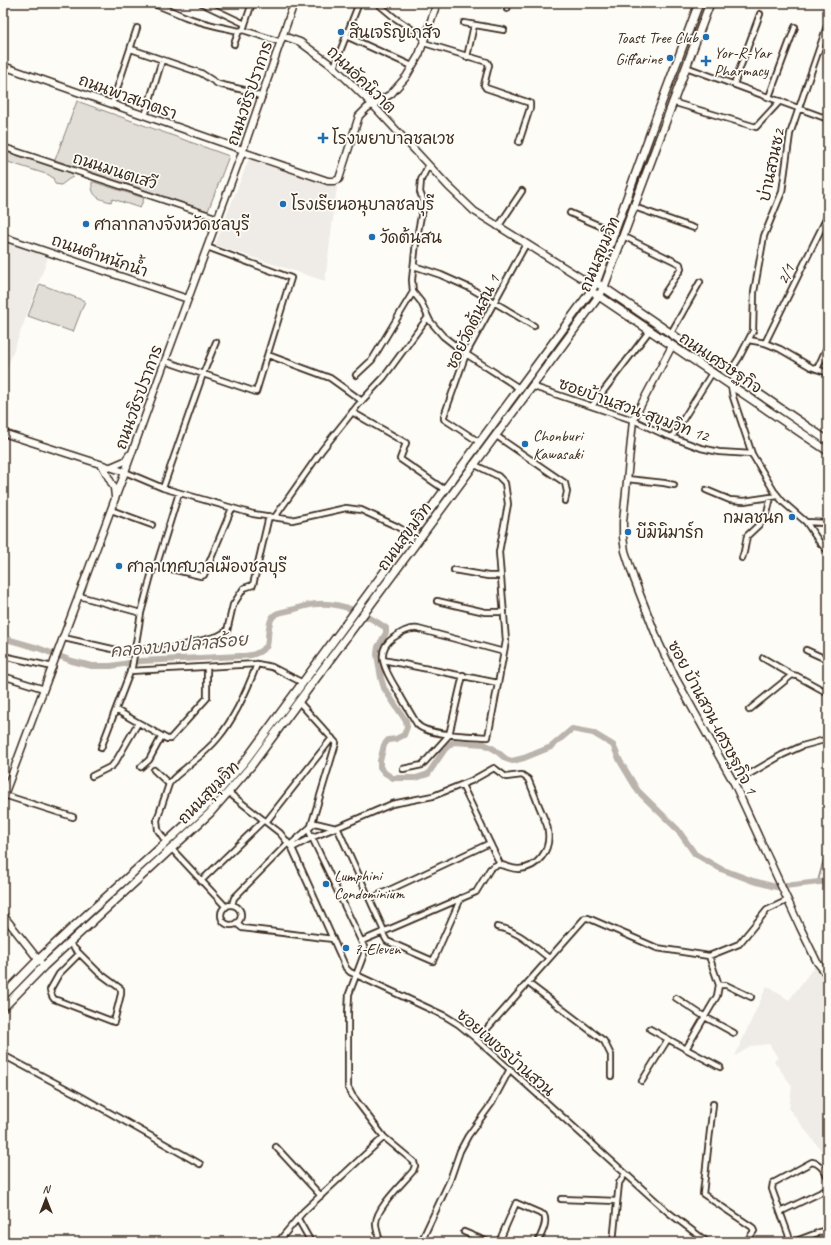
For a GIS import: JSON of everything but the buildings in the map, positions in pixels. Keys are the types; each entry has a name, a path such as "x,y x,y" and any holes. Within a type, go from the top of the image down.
{"main road":[{"name":"ถนนสุขุมวิท","path":"3,996 38,960 205,807 245,761 591,291 596,283 699,3"},
{"name":"ถนนสุขุมวิท","path":"3,1008 44,966 210,813 252,766 531,386 599,296 604,288 710,3"},
{"name":"ถนนเศรษฐกิจ","path":"596,283 828,441"},
{"name":"ถนนเศรษฐกิจ","path":"591,291 828,451"},
{"path":"325,652 332,657"}],"street":[{"path":"151,3 168,8 203,23 242,28"},
{"path":"201,3 242,28 281,42"},
{"path":"234,44 252,3"},
{"name":"ถนนวชิรปราการ","path":"4,797 116,498 243,151 294,3"},
{"path":"334,67 359,3"},
{"path":"377,3 425,40 467,57 488,63 489,65 484,85 486,88 530,103 530,108 519,142"},
{"path":"372,104 391,94 406,77 425,40 437,3"},
{"path":"507,9 509,3"},
{"path":"734,84 760,14"},
{"path":"464,23 504,30"},
{"name":"บ่านสวนซ2","path":"749,340 752,331 754,292 764,236 782,192 790,134 828,23"},
{"path":"467,57 474,25"},
{"path":"769,97 795,27"},
{"path":"112,104 137,28"},
{"name":"ถนนอัคนิวาต","path":"283,36 300,42 334,67 372,104 428,166 474,211 586,281 596,283"},
{"path":"346,36 412,66"},
{"path":"131,49 201,73 218,84 244,90 262,97"},
{"path":"145,116 162,60"},
{"name":"ถนนพาสเภตรา","path":"3,66 243,151 328,180 335,181 340,179 359,116 362,111 372,104"},
{"path":"686,67 828,119"},
{"path":"672,102 756,127 780,101"},
{"name":"ถนนมนตเสวี","path":"3,147 218,218"},
{"path":"356,375 372,360 413,292 416,242 421,216 425,205 420,192 421,180 428,166"},
{"path":"498,227 522,191"},
{"path":"634,207 694,228"},
{"path":"570,213 614,232"},
{"name":"2/1","path":"765,343 828,216"},
{"path":"623,236 680,264 681,270 664,294"},
{"name":"ถนนตำหนักน้ำ","path":"3,237 188,299"},
{"name":"ซอยวัดต้นสน 1","path":"479,442 444,419 444,416 466,354 526,244"},
{"path":"165,361 256,392 291,278 207,247"},
{"path":"414,266 441,275 470,288 534,326"},
{"path":"586,281 591,291"},
{"path":"671,333 700,282"},
{"path":"413,292 421,302 428,317 443,336 466,354 519,388"},
{"path":"275,517 322,450 352,412 384,377 428,317"},
{"path":"592,406 650,330"},
{"path":"729,373 749,340 765,343 780,349 811,367 828,373"},
{"path":"164,488 203,374 216,342"},
{"path":"817,369 828,345"},
{"name":"ซอย บ้านสวน-เศรษฐกิจ 1","path":"672,346 633,420 623,522 625,551 634,579 659,643 675,677 734,783 817,962 828,976"},
{"path":"268,355 330,378 362,402"},
{"path":"672,437 712,373"},
{"name":"ซอยบ้านสวน-สุขุมวิท 12","path":"531,386 633,420 701,448 719,452 752,454"},
{"path":"731,386 733,397 752,454 778,496 806,522 820,544 828,551"},
{"path":"352,412 406,443 400,460 444,490"},
{"path":"3,433 125,472 179,493 253,514 292,520 346,508 361,510 396,526 411,535"},
{"path":"495,435 565,483 567,492 565,501"},
{"path":"110,467 125,461 133,449"},
{"path":"466,460 498,476 506,483 507,486 508,504 499,552 506,641 504,652 498,683 488,737 448,735 424,730 418,726 386,672 383,660 383,651 390,640 402,632 412,629 418,629 504,652"},
{"path":"102,465 114,488 116,498"},
{"path":"627,479 674,485"},
{"path":"706,490 730,500 744,501 778,496"},
{"path":"101,748 131,669 141,613 153,568 156,567 179,493"},
{"path":"742,558 747,536 766,518 771,498"},
{"path":"156,567 201,576 204,575 232,508"},
{"path":"111,510 152,525"},
{"path":"64,638 134,654 165,650 218,636 227,631 233,605 244,588 253,585 269,516"},
{"path":"806,522 828,523"},
{"path":"454,570 488,576 501,576"},
{"path":"79,596 141,613"},
{"path":"437,601 485,612 504,612"},
{"path":"806,650 828,660"},
{"path":"3,656 53,667"},
{"path":"762,658 792,675 797,676 828,692"},
{"path":"383,660 498,683"},
{"path":"131,669 257,664 272,667 303,683"},
{"path":"164,844 158,830 157,820 169,784 172,779 189,766 218,738 229,722 249,685 257,664"},
{"path":"116,710 167,739 173,737 206,701 208,695 206,667"},
{"path":"749,710 792,675"},
{"path":"3,676 44,689"},
{"path":"403,769 422,765 448,735 463,676"},
{"path":"299,702 336,743 309,827 312,837 364,947 364,954 349,994 348,1087 352,1095 384,1137 414,1162 415,1166 413,1171 381,1208 376,1218 380,1242"},
{"path":"92,776 112,766 138,722"},
{"path":"141,767 149,760 162,736"},
{"path":"201,881 265,821 332,738"},
{"path":"734,783 782,755 802,746 828,739"},
{"path":"290,845 336,828 392,804 430,797 462,785 494,768 506,777 522,776 529,781 548,829 546,850 538,862 532,866 514,869 500,864 496,865 490,868 476,892 362,941"},
{"path":"154,770 169,784"},
{"path":"462,785 500,864"},
{"name":"ซอยเพชรบ้านสวน","path":"229,793 280,833 290,845 346,968 350,972 445,1016 458,1024 510,1069 624,1174 668,1212 707,1242"},
{"path":"4,797 73,817"},
{"path":"232,905 233,899 309,827 318,823 336,828 370,899 387,941 434,961 461,898"},
{"path":"370,899 490,843"},
{"path":"171,848 226,907"},
{"path":"475,1038 485,1031 585,918 657,948 709,956 739,944 767,910 788,900"},
{"path":"232,905 238,908 241,913 240,919 236,923 228,924 224,921 221,915 226,907 232,905"},
{"path":"3,916 44,966"},
{"path":"236,923 242,928 333,939"},
{"path":"497,926 518,934 549,958"},
{"path":"69,943 98,972 121,989 122,994 114,1022 54,999 52,996 50,990 59,974 79,954"},
{"path":"686,1049 717,996 719,985 709,956"},
{"path":"528,983 604,1041 611,1055 611,1076"},
{"path":"719,985 726,984 751,997"},
{"path":"676,998 705,1017 734,1033"},
{"path":"650,1029 720,1067"},
{"path":"642,1081 668,1039"},
{"path":"3,1055 82,1097 200,1164"},
{"path":"421,1242 450,1180 460,1151 468,1136 492,1103 510,1069"},
{"path":"713,1104 703,1194 752,1227 754,1231 746,1242"},
{"path":"278,1242 321,1196 384,1137"},
{"path":"276,1147 321,1196"},
{"path":"828,1177 820,1166 812,1162 773,1183 772,1189 792,1242 828,1229"},
{"path":"613,1242 619,1183 624,1174"},
{"path":"780,1212 828,1189"},
{"path":"561,1199 617,1201"},
{"path":"499,1242 516,1203 546,1217 546,1223 538,1242"},
{"path":"298,1219 311,1242"},
{"path":"464,1232 488,1242"}],"shaded area":[{"path":"77,101 229,156 208,211 55,160"},
{"path":"3,151 71,173 73,177 61,185 55,184 53,178 49,175 8,162 3,176"},
{"name":"โรงเรียนอนุบาลชลบุรี","path":"250,156 337,187 325,281 215,245"},
{"path":"92,182 144,198 140,208 113,199 111,202 99,198 94,194"},
{"path":"3,237 50,252 3,379"},
{"path":"40,284 85,301 73,332 28,316"},
{"path":"817,963 828,979 828,1159 789,1109 792,1086 774,1061 778,1058 769,1044 752,1046 735,1056 767,986 789,1000"}],"waterway":[{"name":"คลองบางปลาสร้อย","path":"3,638 38,648 72,661 92,666 111,666 141,661 248,656 258,653 267,646 270,621 277,613 315,604 345,607 371,618 386,628 386,633 378,647 377,654 381,678 384,688 406,721 407,727 404,735 396,739 388,740 384,745 380,767 385,773 393,778 416,778 428,774 445,749 453,742 484,744 494,749 506,759 512,761 524,758 551,747 572,729 593,733 613,745 620,761 638,791 678,830 695,854 721,869 753,881 776,887 828,881"},
{"path":"818,881 828,848"}],"place":[{"name":"สินเจริญเภสัจ","path":"341,32"},
{"name":"Toast Tree Club","path":"706,37"},
{"name":"Giffarine","path":"670,58"},
{"name":"Yor-R-Yar Pharmacy","path":"706,61"},
{"name":"โรงพยาบาลชลเวช","path":"323,138"},
{"name":"โรงเรียนอนุบาลชลบุรี","path":"283,204"},
{"name":"ศาลากลางจังหวัดชลบุรี","path":"86,224"},
{"name":"วัดต้นสน","path":"372,237"},
{"name":"Chonburi Kawasaki","path":"525,444"},
{"name":"กมลชนก","path":"792,517"},
{"name":"บีมินิมาร์ก","path":"628,532"},
{"name":"ศาลาเทศบาลเมืองชลบุรี","path":"119,566"},
{"name":"Lumphini Condominium","path":"326,884"},
{"name":"7-Eleven","path":"346,948"}]}
